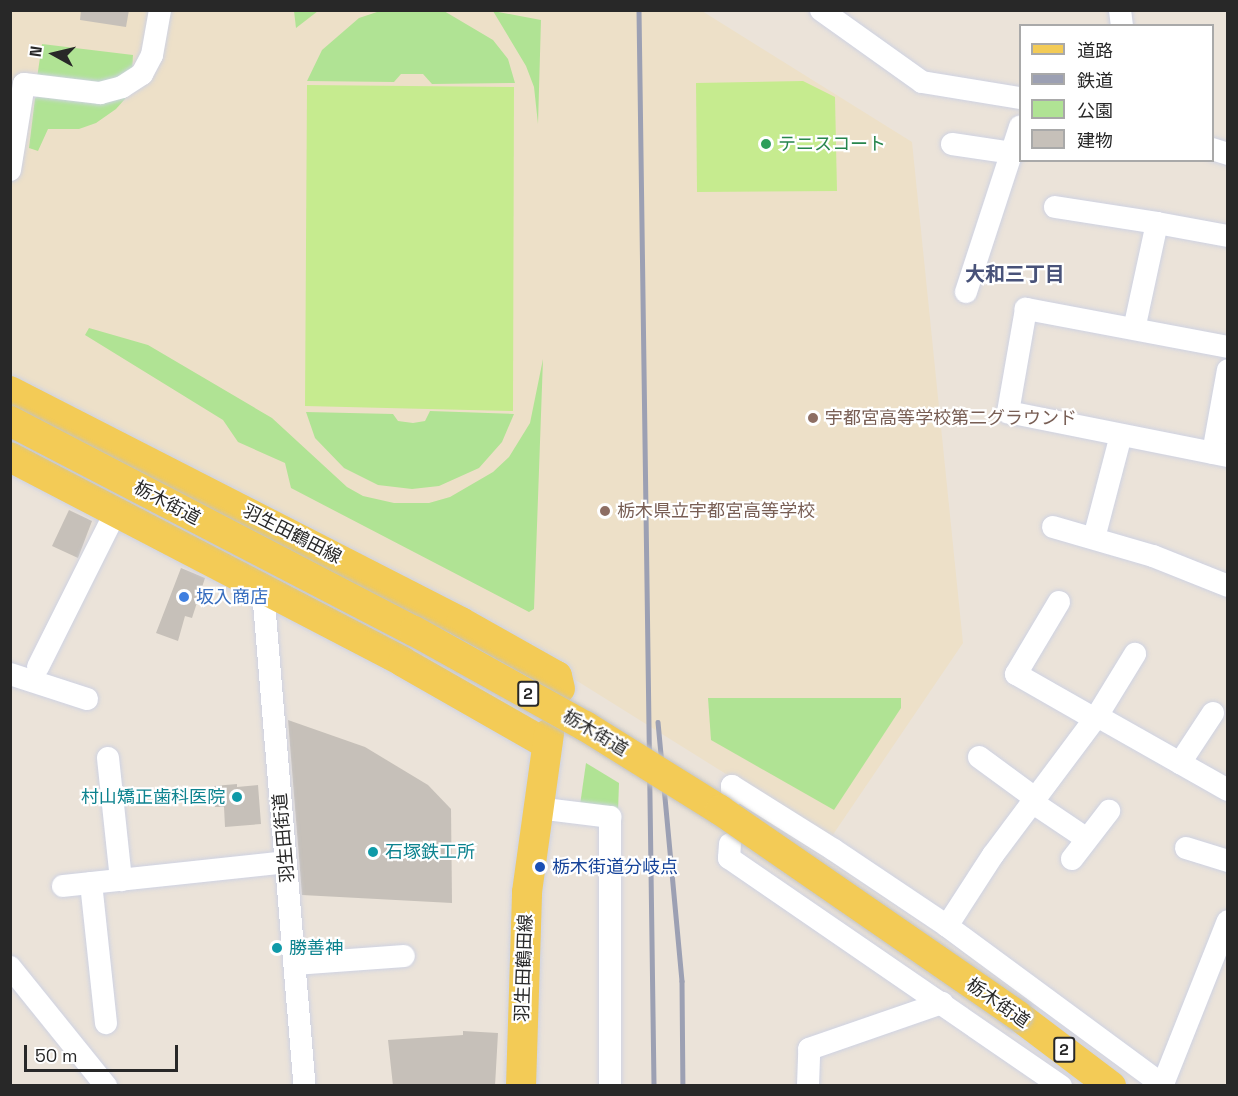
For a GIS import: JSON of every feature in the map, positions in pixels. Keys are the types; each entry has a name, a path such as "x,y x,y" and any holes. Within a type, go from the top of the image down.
{"main road":[{"name":"羽生田鶴田線","path":"10,391 451,617 557,676 560,689"},
{"name":"栃木街道","path":"10,421 414,631 585,726 720,810 1017,1015 1112,1086"},
{"name":"羽生田鶴田線","path":"10,457 548,739 527,892 521,1086"}],"street":[{"path":"10,170 24,84 100,93 122,87 142,74 152,55 160,10"},
{"path":"821,10 922,82 1019,98"},
{"path":"966,292 1019,131"},
{"path":"952,144 1013,153"},
{"path":"1055,207 1227,236"},
{"path":"1134,329 1157,223"},
{"path":"1227,347 1026,309 1008,412 1220,454 1227,370"},
{"path":"1094,538 1121,435"},
{"path":"38,667 115,513"},
{"path":"1053,527 1153,556 1227,586"},
{"name":"羽生田街道","path":"263,591 305,1086"},
{"path":"1059,602 1016,674 1227,790"},
{"path":"947,926 1034,800 1096,718 1136,654"},
{"path":"10,674 87,699"},
{"path":"1180,764 1213,713"},
{"path":"979,757 1087,839"},
{"path":"108,758 121,880"},
{"path":"732,796 732,786 947,926 1164,1085 1227,921"},
{"path":"537,808 610,817 610,1086"},
{"path":"1072,860 1109,811"},
{"path":"730,844 729,858 1061,1086"},
{"path":"1186,848 1227,861"},
{"path":"63,886 286,862"},
{"path":"91,883 106,1023"},
{"path":"295,964 404,956"},
{"path":"10,967 106,1086"},
{"path":"808,1086 809,1049 942,1004"}],"shaded area":[{"name":"栃木県立宇都宮高等学校","path":"10,11 702,11 912,142 963,643 830,839 510,639 11,383"}],"green space":[{"path":"294,10 318,11 296,28"},
{"path":"380,11 444,11 493,40 508,59 515,83 432,84 423,74 401,74 394,82 307,81 322,50 359,18"},
{"path":"493,11 541,20 538,124 534,87 526,66"},
{"path":"42,44 133,55 132,73 110,84 37,78"},
{"name":"テニスコート","path":"803,81 835,97 837,191 697,192 696,83"},
{"path":"307,85 514,87 513,411 305,406"},
{"path":"132,91 116,109 96,123 79,129 48,129 38,151 29,148 35,98 42,92"},
{"path":"89,328 148,345 272,418 347,487 363,496 394,503 429,503 450,497 493,472 509,457 530,423 543,359 534,609 529,612 291,488 285,463 238,442 223,420 85,335"},
{"path":"430,411 514,414 502,442 479,468 439,486 412,489 378,485 344,468 315,438 306,412 393,414 398,421 413,423 425,421"},
{"path":"708,698 901,698 901,708 834,810 711,740"},
{"path":"586,763 619,783 618,811 580,805"}],"building":[{"path":"81,10 129,10 126,27 80,20"},
{"path":"69,510 92,521 78,558 52,546"},
{"name":"坂入商店","path":"181,568 205,578 192,618 185,616 178,641 156,633"},
{"name":"石塚鉄工所","path":"288,720 365,747 428,785 451,809 452,903 302,895"},
{"name":"村山矯正歯科医院","path":"237,784 237,787 258,785 261,824 225,827 224,807 215,807 214,786"},
{"path":"463,1031 498,1033 495,1086 393,1086 388,1040 463,1035"}],"railway":[{"path":"639,10 654,1086"},
{"path":"658,722 682,981 683,1086"}],"place":[{"name":"テニスコート","path":"766,144"},
{"name":"宇都宮高等学校第二グラウンド","path":"813,418"},
{"name":"栃木県立宇都宮高等学校","path":"605,511"},
{"name":"坂入商店","path":"184,597"},
{"name":"村山矯正歯科医院","path":"237,797"},
{"name":"石塚鉄工所","path":"373,852"},
{"name":"栃木街道分岐点","path":"540,867"},
{"name":"勝善神","path":"277,948"}],"district":[{"name":"大和三丁目","path":"1015,274"}]}
